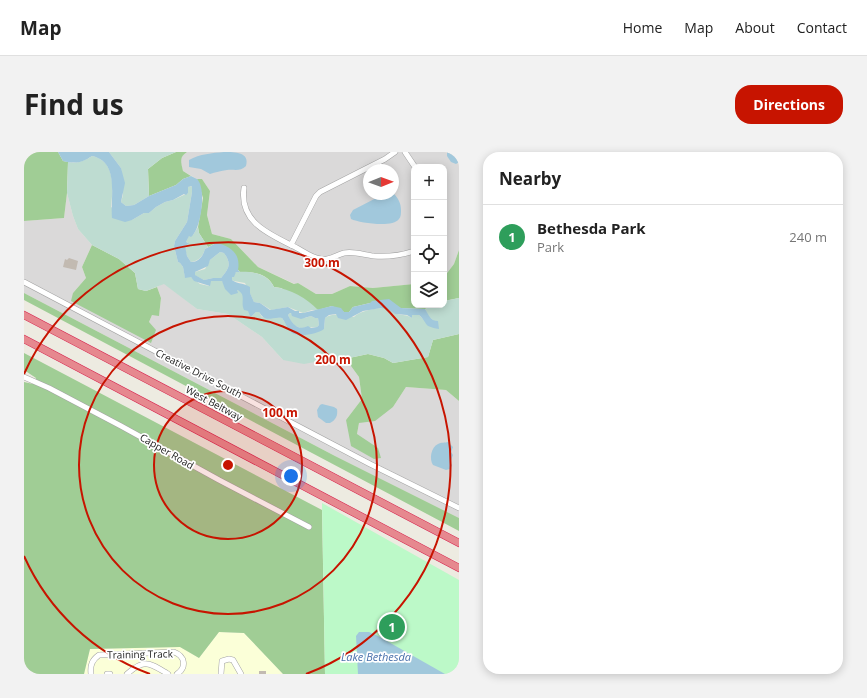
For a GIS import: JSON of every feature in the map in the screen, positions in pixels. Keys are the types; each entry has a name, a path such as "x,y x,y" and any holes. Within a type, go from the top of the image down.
{"highway":[{"name":"West Beltway","path":"24,315 459,544"},
{"path":"24,340 459,568"}],"street":[{"path":"291,245 316,196 320,192 385,159 395,152"},
{"path":"405,152 413,164"},
{"path":"244,188 244,202 251,218 266,233 321,260 340,254 350,253 381,256 411,251"},
{"name":"Creative Drive South","path":"24,282 459,508"},
{"name":"Capper Road","path":"24,376 121,426 309,527"},
{"name":"Training Track","path":"91,674 90,667 92,662 99,655 174,652 183,658 184,663 183,668 177,674"},
{"path":"221,674 222,661 229,658 233,660 240,673"},
{"name":"Training Track","path":"127,674 137,665 142,664 152,665 168,674"}],"shaded area":[{"path":"109,152 176,152 162,158 148,169 149,196 134,205 126,206 121,202 123,195 121,168"},
{"path":"187,152 459,152 459,250 454,264 447,273 447,164 411,164 411,284 373,288 350,286 332,294 316,294 298,283 295,284 258,267 231,239 212,234 207,215 210,191 202,179 197,179 183,171 180,161 183,155"},
{"path":"92,156 105,163 111,176 111,207 132,220 144,213 149,213 165,202 188,193 188,187 192,187 187,222 175,241 174,246 178,262 183,267 185,277 191,277 200,284 209,286 210,281 222,281 233,294 237,290 242,292 244,295 243,303 252,316 256,312 259,312 262,317 282,318 291,332 324,329 325,318 328,316 339,314 354,317 365,311 381,308 386,308 396,314 412,318 412,315 419,315 423,319 434,321 428,316 425,309 447,308 447,300 459,298 459,334 433,340 428,357 393,363 384,358 368,354 349,358 351,366 335,360 329,361 326,358 320,361 304,364 283,360 262,337 228,314 197,309 164,284 146,291 138,289 135,273 119,259 92,245 78,229 67,193 68,162 80,162"},
{"path":"67,193 78,229 92,245 82,267 86,278 73,293 149,322 152,315 159,315 161,298 157,287 164,283 197,309 228,314 262,337 283,360 320,361 326,358 351,366 359,377 362,399 346,420 357,434 359,423 393,407 406,387 446,390 459,401 459,518 335,456 24,293 24,221 64,218"},
{"path":"198,227 199,233 208,247 205,249 200,258 191,262 187,256 184,246 187,245 188,242 186,242 189,235 193,235"},
{"path":"220,252 224,253 229,263 228,269 221,278 204,280 194,275 195,272 205,269 210,260"},
{"path":"236,272 247,272 263,276 271,282 274,287 298,295 318,310 303,313 288,307 271,310 260,303 254,302 245,283 232,280 232,277"},
{"path":"290,313 305,318 311,316 318,318 319,325 317,327 301,328 295,326 288,315"},
{"path":"219,632 244,633 283,674 84,674 90,649 180,647 199,658"}],"green space":[{"path":"24,152 58,152 63,161 68,162 67,193 64,218 24,221"},
{"path":"176,152 187,152 181,160 183,171 191,176 183,179 176,185 149,196 148,169 162,158"},
{"path":"197,179 202,179 210,191 207,215 212,234 231,239 258,267 294,284 298,283 316,294 332,294 350,286 373,288 411,284 411,308 428,308 425,309 401,308 370,303 353,307 349,312 344,312 332,306 318,310 281,288 274,287 268,279 260,274 240,272 216,243 208,247 199,233 198,227 203,198"},
{"path":"92,245 119,259 135,273 138,289 146,291 157,287 161,298 159,316 152,315 149,322 156,330 151,343 71,301 73,293 86,278 82,267"},
{"path":"459,250 459,298 447,300 447,273 454,264"},
{"path":"24,293 335,456 459,518 459,531 24,300"},
{"path":"459,334 459,401 446,390 406,387 393,407 375,421 359,423 357,434 378,448 381,458 374,459 351,446 346,420 362,399 359,377 351,366 349,358 368,354 384,358 393,363 428,357 433,340"},
{"path":"24,353 322,510 325,674 283,674 244,633 219,632 199,658 180,647 90,649 84,674 24,674 24,382 33,384 36,378 24,370"},
{"path":"322,503 459,580 459,674 325,674"}],"water":[{"path":"58,152 109,152 121,168 125,183 121,202 126,206 134,205 149,196 176,185 183,179 191,176 197,179 202,191 202,209 195,233 191,237 189,236 186,242 189,243 185,246 187,256 191,262 196,261 202,256 205,249 216,243 230,248 238,259 238,270 240,272 236,272 234,277 232,277 232,280 250,287 250,293 254,302 260,303 270,310 288,307 295,311 299,311 299,313 303,313 332,306 341,308 344,312 349,312 353,307 370,303 372,301 389,299 401,308 425,309 431,319 438,321 439,329 428,326 419,315 412,315 412,318 407,315 395,314 388,309 381,308 363,311 346,320 338,318 336,314 329,315 325,318 324,329 313,334 302,335 291,332 282,318 267,319 264,318 259,312 256,312 250,316 248,311 244,310 242,294 237,290 238,293 231,295 225,289 222,281 211,281 210,286 194,281 191,277 185,278 183,267 178,262 174,246 175,241 187,222 192,192 191,186 188,187 188,193 186,195 184,194 173,200 165,202 149,213 144,213 125,222 112,218 112,181 107,165 101,160 92,156 78,162 63,161","holes":["220,252 224,253 229,263 228,269 221,278 204,280 195,275 195,272 208,266 210,260","290,313 292,316 301,319 311,316 318,318 319,325 311,328 308,326 301,328 298,327 293,324 288,315"]},
{"path":"224,152 244,155 247,161 246,166 239,170 227,170 210,174 201,169 189,167 189,160 197,156"},
{"path":"447,152 459,152 459,162 456,164 451,162 447,156"},
{"path":"372,200 398,200 401,207 401,215 396,222 376,224 351,219 350,215 353,210"},
{"path":"322,404 337,409 336,417 330,423 326,423 318,417 317,410"},
{"path":"448,442 453,447 451,452 453,455 450,463 452,465 450,469 446,470 433,465 431,457 432,450 436,446 440,443"},
{"name":"Lake Bethesda","path":"359,632 369,632 378,636 445,674 358,674 356,636"}],"building":[{"path":"69,258 78,261 76,270 63,267 65,259 67,260"},
{"path":"259,671 266,671 266,674 259,674"}],"place":[{"name":"Bethesda Park","path":"392,627"}]}
